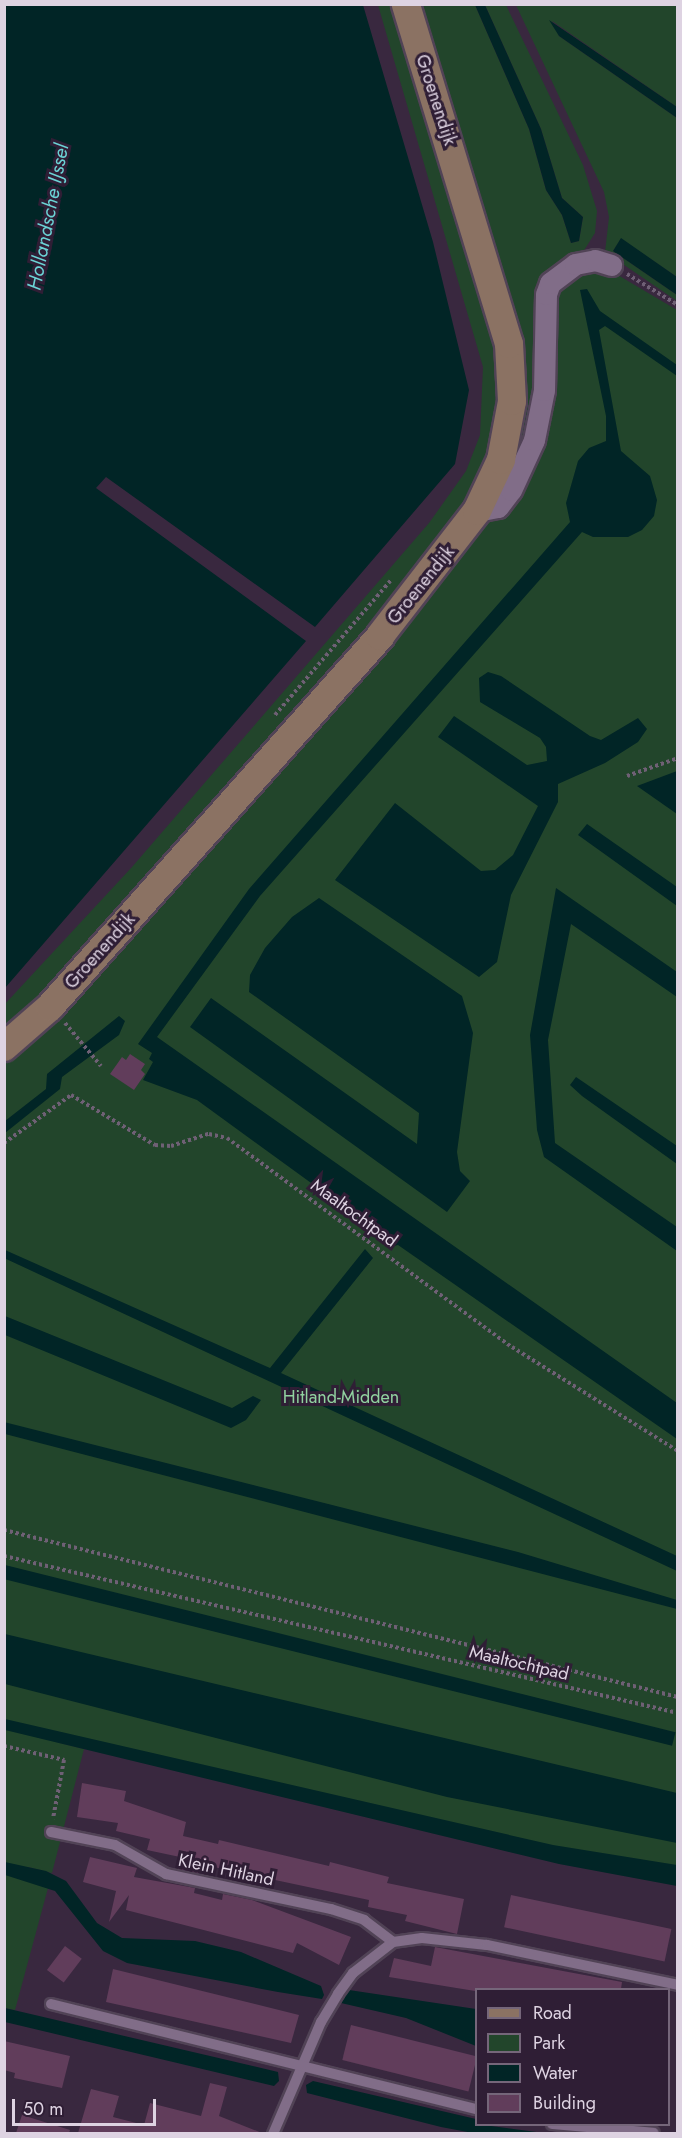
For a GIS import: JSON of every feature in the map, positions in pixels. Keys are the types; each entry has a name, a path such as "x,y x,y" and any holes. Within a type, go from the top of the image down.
{"street":[{"name":"Groenendijk","path":"4,1047 50,1006 380,636 477,511 509,428 509,344 406,4"},
{"path":"477,511 498,507 511,490 534,440 544,390 546,294 550,283 575,264 595,260 611,265"}],"lane":[{"name":"Klein Hitland","path":"51,1832 115,1845 166,1874 331,1909 364,1920 393,1942"},
{"path":"273,2133 302,2065 338,1994 354,1973 393,1942 422,1938 487,1945 678,1985"},
{"path":"51,2004 475,2108"},
{"path":"575,2126 654,2133"}],"path":[{"path":"611,265 678,305"},
{"path":"270,722 393,577"},
{"path":"627,776 678,758"},
{"path":"57,1014 101,1066"},
{"name":"Maaltochtpad","path":"4,1143 71,1095 155,1145 171,1146 209,1134 227,1138 512,1347 678,1451"},
{"path":"4,1530 678,1697"},
{"name":"Maaltochtpad","path":"4,1556 678,1713"},
{"path":"4,1746 64,1760 51,1832"}],"green space":[{"path":"378,5 405,5 499,329 502,424 460,522 53,993 5,1034 4,1005 132,867 429,523 466,471 480,435 483,367"},
{"name":"Hitland-Midden","path":"413,5 475,5 529,129 546,190 562,215 571,243 579,241 583,217 562,198 541,129 485,5 506,5 583,165 597,211 595,233 583,252 545,272 538,285 555,294 579,270 611,271 677,310 677,1872 56,1742 84,1749 52,1873 28,1867 26,1879 48,1888 15,2010 5,2008 5,1056 509,486 517,404"},
{"path":"516,5 677,5 677,107 552,21 559,36 677,118 677,277 621,239 613,251 677,295 677,301 605,252 609,217 604,192"}],"water":[{"name":"Hollandsche IJssel","path":"5,4 363,5 433,242 469,390 455,464 315,627 106,477 96,488 306,641 5,988"},
{"path":"475,5 485,5 541,129 562,198 583,217 579,241 571,243 562,215 546,190 529,129"},
{"path":"549,20 677,107 677,118 559,36"},
{"path":"621,238 677,277 677,295 613,251"},
{"path":"587,289 600,311 677,365 677,376 605,326 599,330 621,451 650,476 657,500 654,516 642,530 628,537 593,537 582,532 260,896 157,1037 677,1403 677,1439 398,1245 390,1247 369,1225 197,1100 143,1080 153,1062 149,1059 152,1053 138,1044 249,889 570,522 566,503 578,461 589,448 606,441 606,416 580,290"},
{"path":"488,672 501,676 590,736 601,740 638,718 647,729 638,742 605,763 558,784 558,802 511,895 497,962 479,977 335,880 395,803 481,871 495,870 513,855 538,806 438,737 454,716 527,765 547,761 546,747 540,738 480,702 479,678"},
{"path":"677,771 677,814 637,786"},
{"path":"587,824 677,887 677,906 578,835"},
{"path":"556,888 677,972 677,997 571,924 548,1040 555,1143 677,1227 677,1251 544,1157 537,1130 530,1035"},
{"path":"319,898 462,996 473,1033 457,1152 460,1171 470,1181 447,1212 190,1027 211,998 417,1144 419,1113 249,992 250,975 265,948 292,917"},
{"path":"119,1016 125,1021 119,1035 62,1077 60,1089 5,1133 5,1121 46,1089 47,1074"},
{"path":"576,1077 677,1146 677,1164 582,1096 570,1085"},
{"path":"365,1249 373,1258 281,1373 677,1556 677,1571 4,1258 5,1250 270,1368"},
{"path":"5,1316 232,1408 253,1396 261,1400 246,1420 231,1428 5,1335"},
{"path":"4,1422 518,1552 677,1600 677,1609 5,1434"},
{"path":"5,1565 675,1732 672,1746 4,1579"},
{"path":"5,1634 677,1793 677,1843 447,1797 5,1684"},
{"path":"5,1719 553,1845 677,1865 677,1886 559,1864 5,1730"},
{"path":"5,1862 46,1871 66,1881 97,1923 122,1938 195,1941 241,1952 321,1986 324,1995 322,1999 278,1992 127,1963 103,1951 55,1891 5,1875"},
{"path":"349,1990 475,2009 475,2046 406,2018 341,2003"},
{"path":"5,2008 278,2072 279,2081 274,2086 5,2022"},
{"path":"313,2081 475,2119 475,2126 544,2133 473,2133 441,2127 307,2093 306,2085"}],"building":[{"path":"130,1054 145,1064 141,1070 145,1074 134,1090 110,1074 122,1057 126,1060"},
{"path":"82,1783 126,1791 124,1801 186,1822 183,1836 218,1844 219,1840 329,1866 330,1862 389,1877 387,1883 464,1899 457,1934 405,1921 407,1915 368,1907 369,1900 200,1864 198,1873 178,1869 180,1857 147,1850 150,1839 116,1831 118,1823 77,1817"},
{"path":"90,1857 137,1868 134,1877 195,1888 194,1893 222,1900 223,1894 252,1900 351,1937 339,1965 297,1943 293,1953 126,1910 129,1895 109,1922 116,1891 83,1882"},
{"path":"511,1895 671,1929 665,1961 504,1927"},
{"path":"65,1946 82,1959 64,1983 47,1970"},
{"path":"435,1947 622,1982 621,1988 475,1988 475,1991 389,1977 394,1958 431,1966"},
{"path":"113,1969 299,2015 291,2043 106,2002"},
{"path":"351,2025 475,2056 475,2065 468,2091 342,2060"},
{"path":"4,2041 70,2056 62,2088 14,2078 15,2073 4,2070"},
{"path":"210,2083 227,2087 219,2116 262,2133 78,2133 91,2089 119,2096 113,2117 144,2125 150,2103 201,2116"},
{"path":"22,2115 70,2130 69,2133 16,2133"}]}
